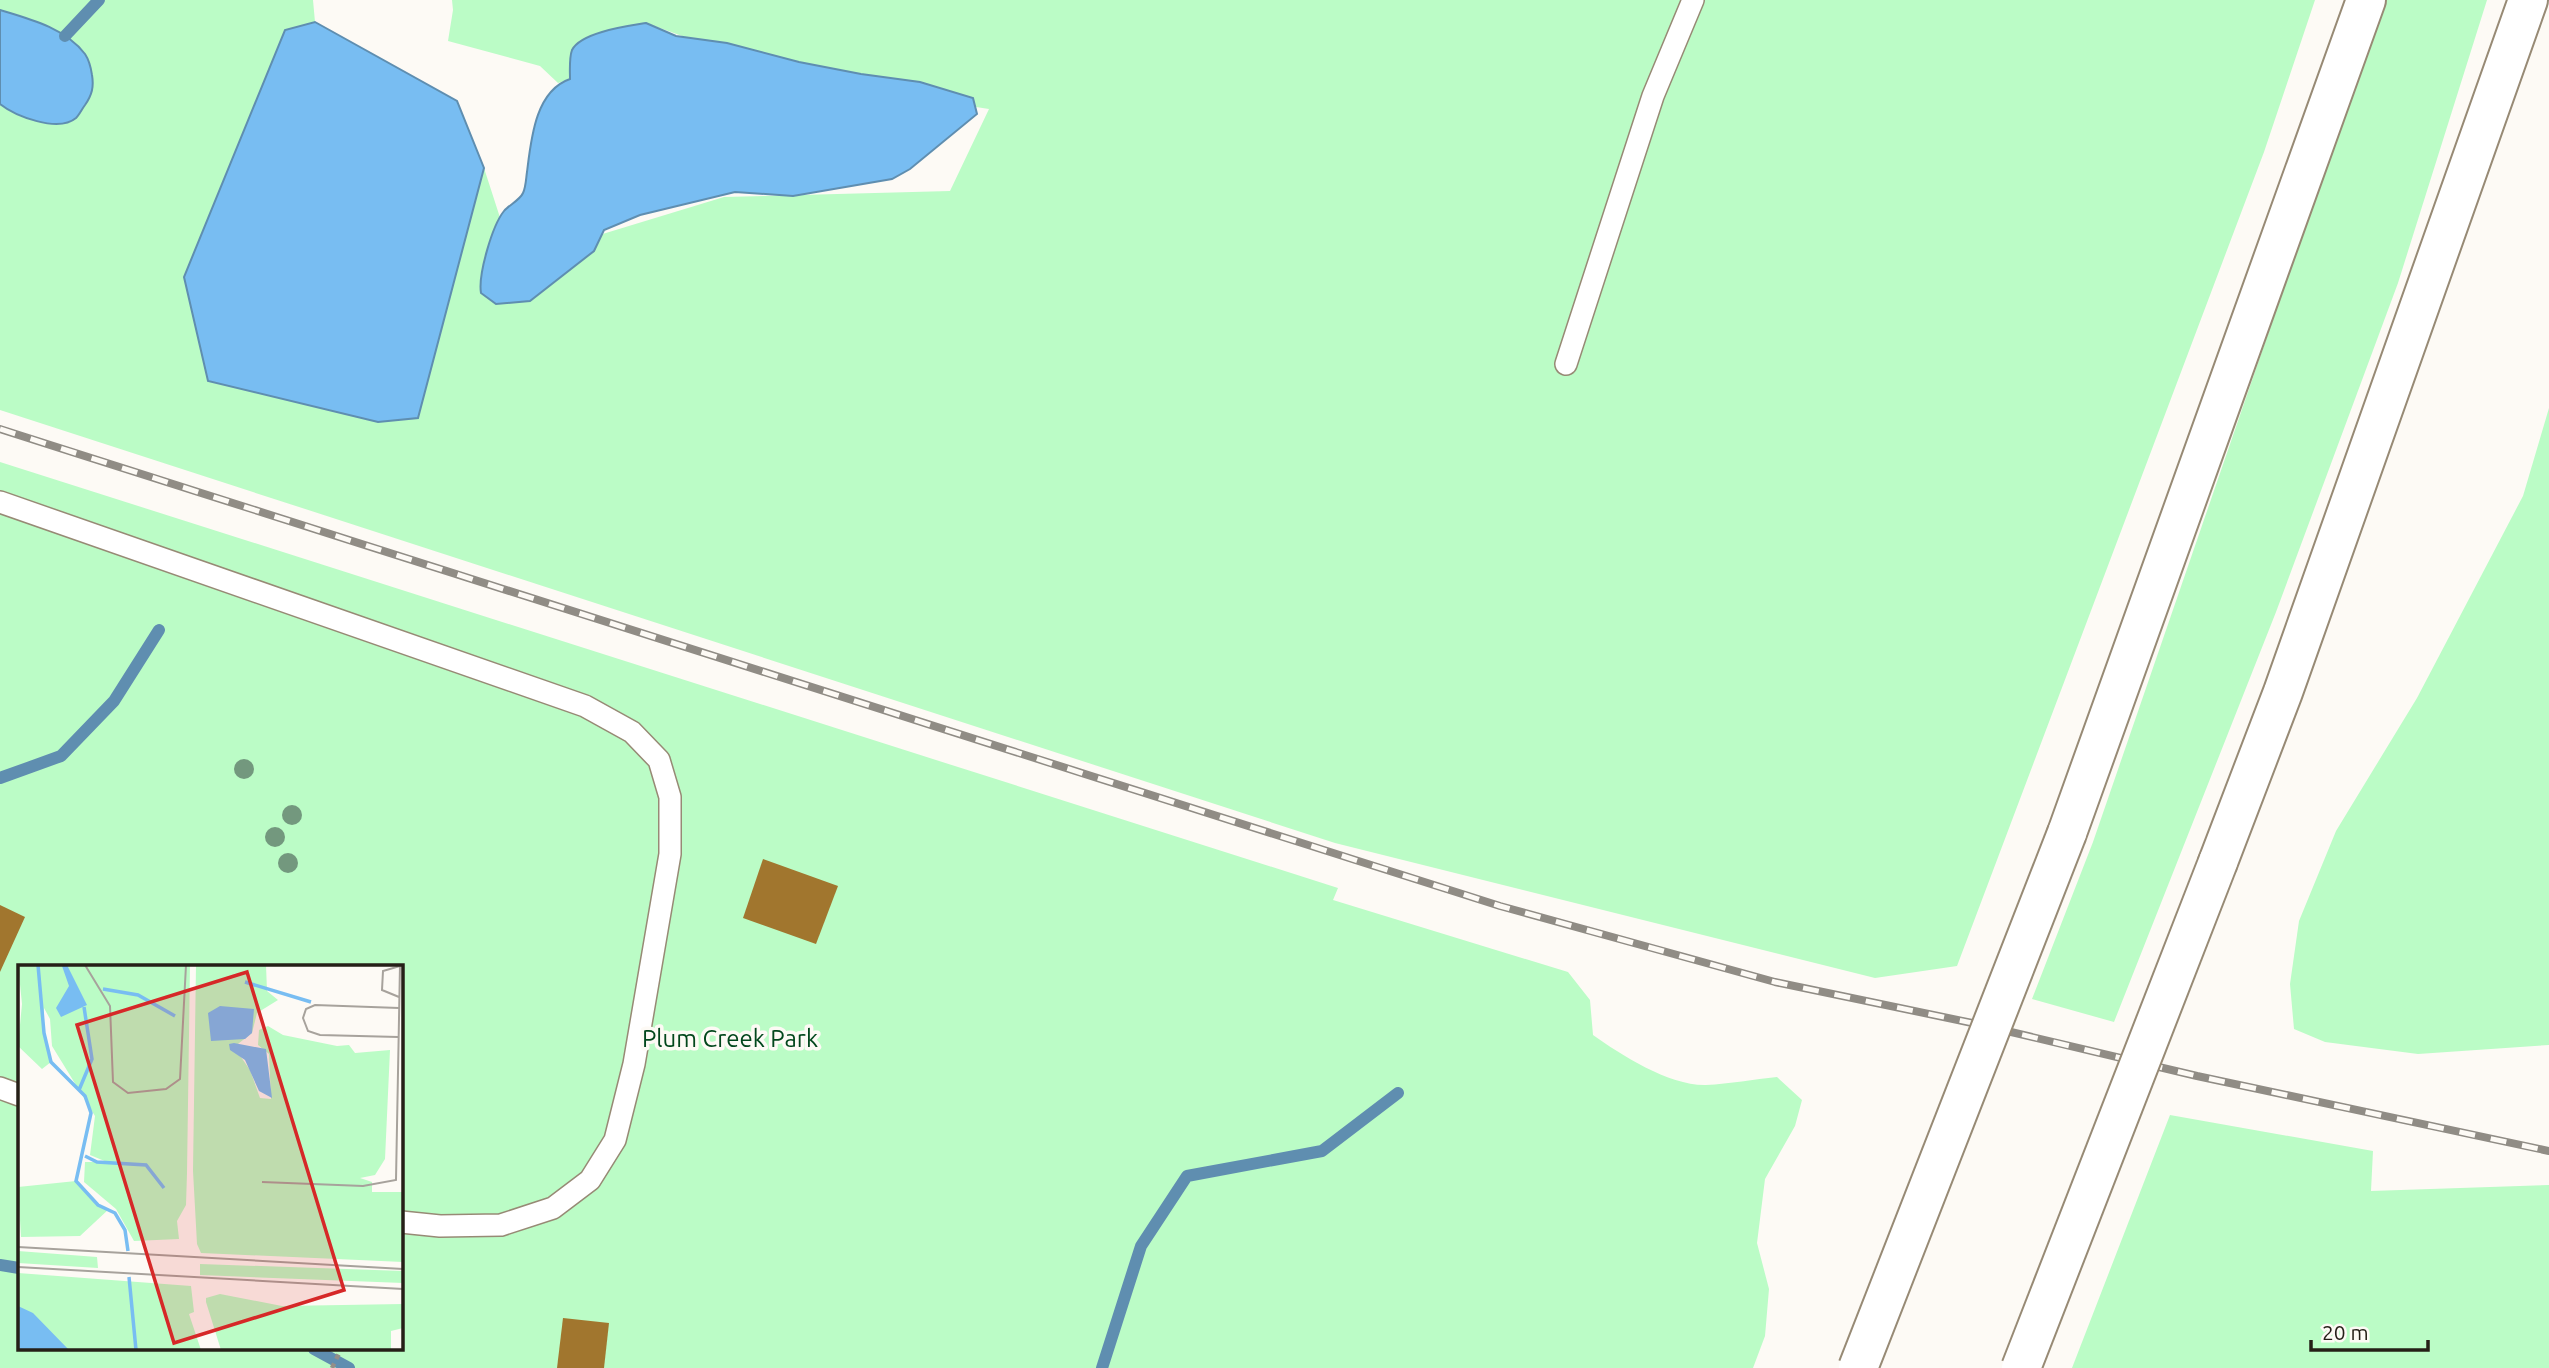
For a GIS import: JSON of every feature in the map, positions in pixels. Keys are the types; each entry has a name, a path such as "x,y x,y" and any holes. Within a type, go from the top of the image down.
{"main road":[{"path":"1858,1368 2067,833 2366,0"},
{"path":"2021,1368 2288,679 2528,0"}],"lane":[{"path":"1566,364 1653,96 1693,0"},
{"path":"0,502 585,706 632,732 659,760 670,797 670,854 634,1064 615,1140 590,1180 553,1208 501,1225 440,1226 402,1222"},
{"path":"0,1088 18,1095"}],"path":[{"path":"332,1368 341,1350"}],"green space":[{"path":"0,0 313,0 315,22 457,101 484,168 514,261 724,197 950,191 989,109 807,81 646,23 572,51 570,79 558,83 540,66 448,41 452,0 2315,0 2264,152 1957,966 1875,978 1335,843 0,410"},
{"path":"2383,0 2487,0 2398,283 2276,612 2114,1022 2032,999 2093,842"},
{"path":"2549,408 2549,1045 2418,1054 2325,1042 2294,1029 2290,984 2299,921 2336,831 2417,698 2523,496"},
{"name":"Plum Creek Park","path":"0,462 1338,888 1333,900 1568,972 1590,1000 1593,1035 1662,1075 1692,1084 1706,1085 1777,1077 1802,1100 1795,1126 1765,1179 1757,1243 1769,1289 1765,1336 1753,1368 0,1368"},
{"path":"2170,1115 2373,1151 2371,1191 2549,1185 2549,1368 2072,1368"}],"water":[{"path":"0,10 57,31 68,37 85,54 89,61 93,87 76,118 59,124 37,121 0,104"},
{"path":"315,22 457,101 484,168 418,418 378,422 208,381 184,277 285,30"},
{"path":"646,23 676,36 727,43 799,62 861,74 920,82 973,98 977,114 910,169 892,179 793,196 735,192 640,215 604,230 594,251 530,301 496,304 481,293 484,263 499,218 524,191 533,132 542,105 558,85 570,79 571,53 577,44 595,34"}],"building":[{"path":"763,859 838,886 816,944 743,918"},
{"path":"0,905 25,917 0,972"},
{"path":"563,1318 609,1323 604,1368 557,1368"}],"waterway":[{"path":"65,36 99,0"},
{"path":"0,778 61,756 114,701 159,630"},
{"path":"1102,1368 1141,1246 1187,1176 1322,1151 1398,1093"},
{"path":"0,1265 18,1268"},
{"path":"316,1350 349,1368"}],"railway":[{"path":"0,429 1500,906 1775,982 2549,1151"}]}
